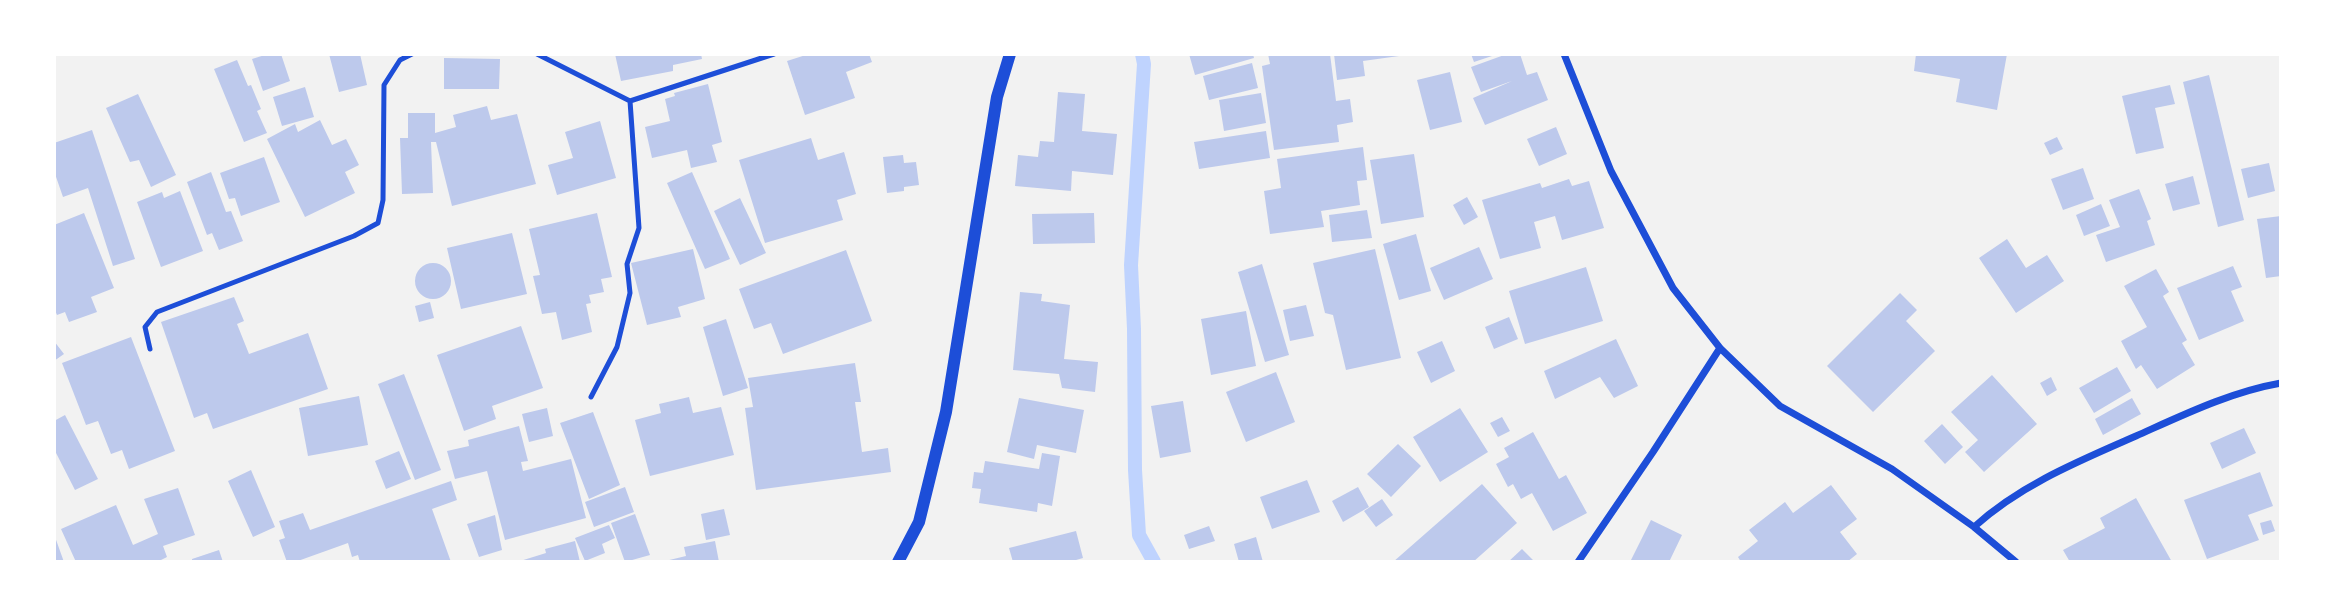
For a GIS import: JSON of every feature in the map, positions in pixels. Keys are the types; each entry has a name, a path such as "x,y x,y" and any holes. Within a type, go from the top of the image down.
{"street":[{"path":"898,562 919,522 946,412 997,97 1010,54"},
{"path":"1564,54 1611,171 1673,288 1720,348 1780,406 1892,469 1974,527 2015,562"},
{"path":"1578,562 1720,348"},
{"path":"1974,527 2058,471 2189,412 2252,388 2281,383"}],"lane":[{"path":"150,349 145,327 157,312 354,236 378,223 383,200 384,85 400,60 412,54"},
{"path":"537,54 630,101 774,54"},
{"path":"591,397 617,347 631,293 627,264 639,228 630,101"}],"building":[{"path":"268,54 281,54 290,81 263,91 252,59"},
{"path":"329,54 360,54 367,85 339,92"},
{"path":"615,54 701,54 702,59 673,65 673,71 621,81"},
{"path":"809,54 869,54 872,62 846,72 855,98 805,115 787,61"},
{"path":"1189,54 1253,54 1254,58 1195,75"},
{"path":"1268,54 1330,54 1336,101 1350,99 1353,122 1337,125 1339,142 1274,150 1262,66 1270,64"},
{"path":"1334,54 1399,56 1363,61 1365,76 1337,80"},
{"path":"1471,54 1495,54 1495,55 1474,62"},
{"path":"1507,54 1520,54 1527,75 1537,72 1548,100 1485,125 1473,98 1512,81 1481,92 1471,67"},
{"path":"1916,54 2007,54 1997,110 1956,102 1960,79 1914,71"},
{"path":"444,58 500,59 499,89 444,89"},
{"path":"237,60 261,109 257,111 267,133 244,142 214,69"},
{"path":"1252,63 1258,88 1209,100 1203,76"},
{"path":"1450,72 1462,122 1430,130 1417,80"},
{"path":"2209,75 2244,220 2218,227 2183,82"},
{"path":"708,84 722,142 712,145 717,162 691,168 687,150 652,158 645,127 670,121 665,99 675,96 674,93"},
{"path":"2170,85 2175,104 2155,108 2164,148 2136,154 2122,96"},
{"path":"305,87 314,117 282,126 273,97"},
{"path":"1058,92 1085,94 1082,131 1117,134 1113,175 1072,171 1071,191 1015,186 1018,155 1038,157 1040,141 1054,142"},
{"path":"1261,93 1266,123 1224,131 1219,100"},
{"path":"138,94 176,175 151,187 139,160 130,162 106,108"},
{"path":"487,106 491,120 517,114 536,184 452,206 436,142 431,142 433,193 402,194 400,138 408,138 408,113 435,113 435,133 456,127 453,115"},
{"path":"320,120 332,145 346,139 359,165 345,172 355,193 305,217 267,139 295,124 298,132"},
{"path":"600,121 616,178 557,195 548,165 573,158 565,132"},
{"path":"1556,127 1567,154 1539,166 1527,139"},
{"path":"92,130 135,259 113,266 88,188 63,197 54,171 54,143"},
{"path":"1266,131 1270,158 1199,169 1194,142"},
{"path":"2057,137 2063,149 2050,155 2044,143"},
{"path":"811,138 818,160 844,152 856,194 837,200 843,220 765,243 739,160"},
{"path":"1363,147 1367,180 1357,181 1360,205 1321,211 1324,227 1270,234 1264,191 1281,188 1277,159"},
{"path":"1414,154 1424,217 1381,224 1370,160"},
{"path":"903,155 904,163 916,162 919,185 904,187 904,191 887,193 883,157"},
{"path":"264,157 280,202 241,216 235,198 229,199 220,173"},
{"path":"2269,163 2275,191 2248,198 2241,169"},
{"path":"2083,168 2094,199 2063,210 2051,179"},
{"path":"211,172 226,212 231,211 243,241 219,250 212,233 207,235 187,182"},
{"path":"692,172 730,259 705,269 667,183"},
{"path":"2193,176 2200,204 2173,211 2165,184"},
{"path":"1569,179 1572,186 1589,181 1604,228 1562,240 1555,216 1534,222 1541,248 1500,259 1482,200 1540,183 1542,188"},
{"path":"2139,189 2151,219 2147,221 2155,245 2106,262 2096,235 2120,227 2109,200"},
{"path":"180,191 203,251 161,267 137,202 162,192 164,198"},
{"path":"1467,197 1478,217 1464,225 1453,205"},
{"path":"740,198 766,253 740,265 714,211"},
{"path":"2101,204 2110,226 2084,236 2076,215"},
{"path":"1367,210 1372,238 1332,242 1329,215"},
{"path":"84,213 114,288 91,297 97,312 69,322 65,312 57,315 54,308 54,225"},
{"path":"597,213 612,277 601,279 604,292 589,295 591,303 586,304 592,332 562,340 556,312 542,314 533,276 540,275 529,229"},
{"path":"1094,213 1095,243 1033,244 1032,214"},
{"path":"2281,216 2281,276 2266,278 2257,219"},
{"path":"512,233 527,294 461,309 447,248"},
{"path":"1416,234 1431,291 1399,300 1383,244"},
{"path":"2007,239 2026,268 2047,255 2064,281 2016,313 1979,258"},
{"path":"1479,247 1493,279 1444,300 1430,268"},
{"path":"693,249 705,299 678,307 681,317 647,325 631,263"},
{"path":"1375,249 1401,358 1346,370 1333,315 1325,313 1313,263"},
{"path":"846,250 872,321 783,354 771,323 754,329 739,289"},
{"path":"433,263 446,268 451,281 446,294 433,299 420,294 415,281 420,268"},
{"path":"1262,264 1289,355 1265,362 1238,272"},
{"path":"2233,266 2242,287 2231,291 2244,321 2199,340 2177,288"},
{"path":"1586,267 1603,321 1525,344 1509,291"},
{"path":"2156,269 2169,292 2163,296 2187,340 2182,343 2195,365 2157,389 2141,365 2136,369 2121,341 2147,327 2124,286"},
{"path":"1020,292 1042,294 1041,301 1070,305 1064,359 1098,362 1095,392 1062,388 1059,374 1013,370"},
{"path":"1900,293 1917,310 1906,321 1935,351 1873,412 1827,366"},
{"path":"234,297 244,321 237,324 249,354 308,333 328,389 213,429 207,413 194,418 161,322"},
{"path":"430,302 434,318 419,322 415,306"},
{"path":"1306,305 1314,336 1290,341 1283,310"},
{"path":"1246,311 1256,366 1211,375 1201,319"},
{"path":"1509,317 1518,339 1494,349 1485,327"},
{"path":"726,319 748,388 723,396 703,327"},
{"path":"521,326 543,388 492,406 496,419 464,431 437,355"},
{"path":"131,337 175,451 129,469 122,450 111,454 98,421 86,425 62,363"},
{"path":"1616,339 1638,386 1614,398 1600,377 1555,399 1544,371"},
{"path":"54,341 64,354 54,361"},
{"path":"1442,341 1455,371 1431,383 1417,352"},
{"path":"855,363 861,402 855,402 862,452 888,448 891,472 756,490 745,408 753,407 748,378"},
{"path":"2117,367 2131,391 2094,413 2079,388"},
{"path":"1276,372 1295,422 1246,442 1226,392"},
{"path":"404,374 441,470 415,480 378,384"},
{"path":"1992,375 2037,424 1984,472 1965,452 1978,440 1951,412"},
{"path":"2051,377 2057,390 2047,396 2040,383"},
{"path":"359,396 368,445 308,456 299,408"},
{"path":"689,397 693,413 721,407 734,455 650,476 635,420 661,413 659,404"},
{"path":"1019,398 1084,410 1076,453 1037,445 1034,459 1007,452"},
{"path":"2132,398 2141,414 2103,435 2095,419"},
{"path":"1183,401 1191,452 1160,458 1151,406"},
{"path":"547,408 553,436 529,442 522,414"},
{"path":"1460,408 1488,452 1440,482 1413,437"},
{"path":"593,412 620,485 589,499 560,423"},
{"path":"65,415 98,479 75,490 54,449 54,421"},
{"path":"1502,417 1510,431 1498,437 1490,423"},
{"path":"1942,424 1963,447 1945,464 1924,441"},
{"path":"519,426 528,461 521,462 523,471 571,459 586,518 505,540 487,471 455,479 447,451 469,446 468,440"},
{"path":"2244,428 2256,453 2222,469 2210,443"},
{"path":"1533,432 1559,479 1566,475 1587,513 1553,531 1532,493 1521,499 1513,484 1508,487 1496,464 1509,457 1504,448"},
{"path":"1398,444 1421,466 1391,497 1367,474"},
{"path":"399,451 411,479 386,489 375,461"},
{"path":"1042,453 1060,456 1052,506 1038,503 1037,512 979,503 981,489 972,488 974,472 983,473 985,461 1039,469"},
{"path":"251,470 275,527 253,537 228,481"},
{"path":"2260,472 2273,506 2248,515 2259,540 2207,559 2184,500"},
{"path":"1307,480 1320,512 1272,529 1260,497"},
{"path":"451,481 457,500 432,509 451,562 360,562 358,555 352,557 348,543 295,562 287,562 279,540 285,538 279,521 303,513 310,530"},
{"path":"1482,484 1517,523 1473,562 1393,562"},
{"path":"1831,485 1857,519 1840,532 1857,554 1847,562 1741,562 1738,557 1758,541 1749,530 1785,502 1793,513"},
{"path":"625,487 634,512 594,527 585,502"},
{"path":"1358,487 1369,507 1343,522 1332,501"},
{"path":"178,488 195,535 163,546 167,557 157,562 76,562 61,529 116,505 133,545 158,534 144,499"},
{"path":"2136,498 2172,562 2070,562 2063,550 2105,528 2100,518"},
{"path":"1382,499 1393,515 1376,527 1364,511"},
{"path":"724,509 730,535 706,540 701,514"},
{"path":"635,514 650,555 625,562 611,523"},
{"path":"495,515 502,550 479,557 467,524"},
{"path":"1651,520 1682,535 1669,562 1630,562"},
{"path":"2271,520 2275,531 2263,535 2260,523"},
{"path":"609,525 615,538 602,544 605,553 585,561 575,538"},
{"path":"1209,526 1215,541 1189,549 1184,535"},
{"path":"1076,531 1083,558 1069,562 1013,562 1009,548"},
{"path":"55,537 64,562 54,562"},
{"path":"1256,537 1263,562 1239,562 1234,544"},
{"path":"575,541 580,562 517,562 546,553 545,549"},
{"path":"715,541 719,562 661,562 686,556 684,547"},
{"path":"1522,549 1535,562 1508,562"},
{"path":"219,550 223,562 192,562 192,559"}],"waterway":[{"path":"1142,54 1144,64 1131,265 1135,470 1139,535 1154,562"}]}
